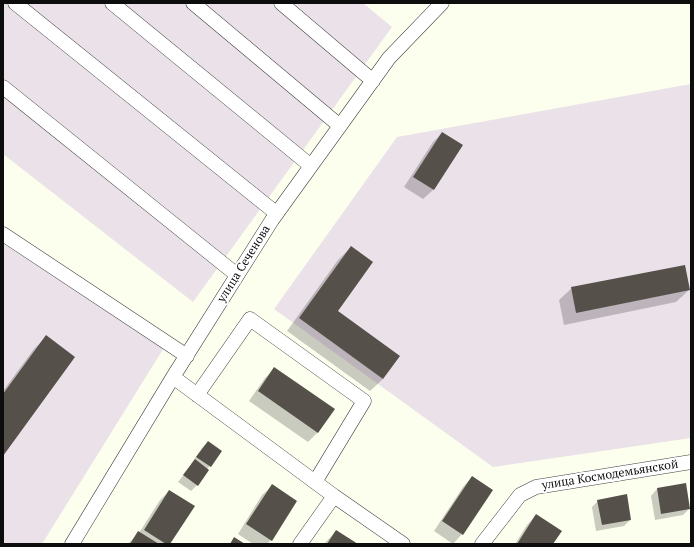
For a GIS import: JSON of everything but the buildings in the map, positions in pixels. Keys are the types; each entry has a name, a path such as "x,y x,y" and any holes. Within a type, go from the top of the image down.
{"street":[{"path":"15,3 276,213"},
{"path":"112,3 311,166"},
{"path":"193,3 340,126"},
{"path":"281,3 373,81"},
{"name":"улица Сеченова","path":"72,544 276,213 389,58 442,3"},
{"path":"3,87 237,275"},
{"path":"3,234 187,356"},
{"path":"197,395 250,319 364,400 315,482"},
{"path":"174,377 334,496 402,544"},
{"name":"улица Космодемьянской","path":"482,544 520,495 536,488 691,462"},
{"path":"300,544 334,496"}],"shaded area":[{"path":"3,3 363,3 392,27 193,302 3,154"},
{"path":"691,84 691,438 493,467 274,309 397,137"},
{"path":"3,228 170,338 42,544 3,544"}]}
